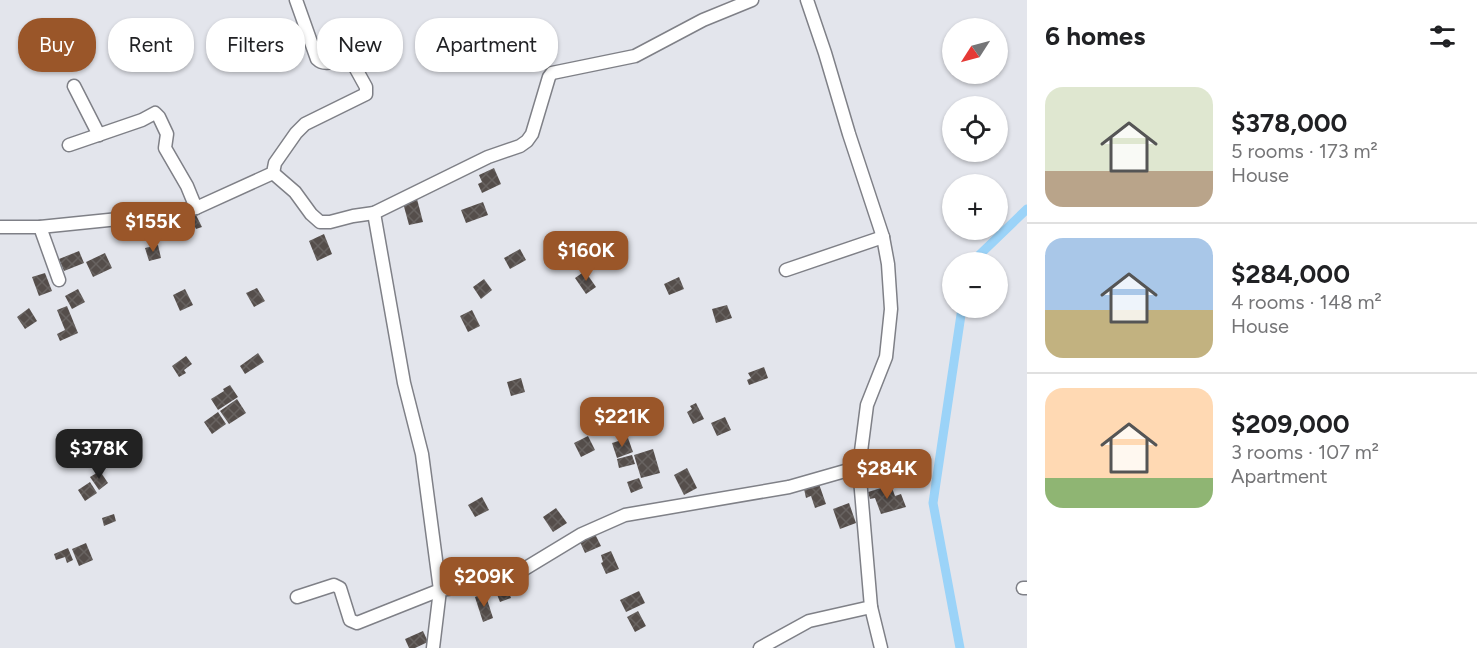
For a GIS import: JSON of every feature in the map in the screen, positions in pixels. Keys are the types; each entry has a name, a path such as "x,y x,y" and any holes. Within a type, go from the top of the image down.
{"street":[{"path":"273,173 275,163 305,124 366,94 366,87 350,58 325,64 320,63 317,59 296,0"},
{"path":"273,173 295,192 320,222 374,213 488,157 520,146 527,141 532,134 552,73 635,56 703,20 752,0"},
{"path":"809,1 883,237 888,264 891,309 886,357 867,405 860,466 871,607 881,648"},
{"path":"74,86 99,135"},
{"path":"69,145 142,120 155,113 166,134 165,148 187,186 196,208"},
{"path":"0,226 40,227 148,216 196,208 273,173"},
{"path":"374,213 404,383 422,454 440,590 433,648"},
{"path":"40,227 59,280"},
{"path":"786,270 883,237"},
{"path":"297,597 337,585 350,620 357,623 440,590 487,583 516,574 582,534 625,515 789,487 860,466"},
{"path":"760,648 809,621 871,607"}],"building":[{"path":"494,168 501,184 482,193 478,184 482,182 479,175"},
{"path":"417,199 423,222 409,225 403,203"},
{"path":"483,202 488,215 466,223 461,210"},
{"path":"195,213 202,227 186,231 181,219"},
{"path":"324,234 332,254 317,261 309,241"},
{"path":"158,245 161,258 149,261 145,248"},
{"path":"520,249 526,260 510,269 504,258"},
{"path":"79,251 84,263 64,271 59,259"},
{"path":"105,253 112,268 93,277 86,262"},
{"path":"585,271 596,287 586,294 575,278"},
{"path":"45,273 52,291 39,296 32,277"},
{"path":"679,277 684,289 669,295 664,284"},
{"path":"484,279 492,290 481,299 473,287"},
{"path":"257,288 265,301 254,307 246,293"},
{"path":"78,289 85,302 72,309 65,296"},
{"path":"185,289 193,305 180,311 173,295"},
{"path":"727,305 732,318 716,323 712,309"},
{"path":"67,306 78,333 60,341 57,334 65,330 57,310"},
{"path":"29,308 37,321 25,329 17,317"},
{"path":"472,310 480,326 468,332 460,316"},
{"path":"258,353 264,362 245,374 240,366"},
{"path":"186,356 192,364 184,370 186,373 179,377 172,366"},
{"path":"764,367 768,378 749,385 747,380 751,378 748,373"},
{"path":"521,378 525,392 511,396 507,382"},
{"path":"230,385 238,397 218,410 211,399"},
{"path":"237,399 246,413 229,424 220,411"},
{"path":"644,403 647,409 651,407 655,416 646,420 640,405"},
{"path":"696,403 704,419 693,424 687,412 692,409 690,406"},
{"path":"218,412 226,424 212,434 204,422"},
{"path":"725,417 731,430 717,436 711,423"},
{"path":"641,419 644,429 628,433 625,424"},
{"path":"588,436 595,450 581,457 574,443"},
{"path":"628,438 633,452 617,458 612,443"},
{"path":"653,449 660,473 641,478 634,455"},
{"path":"632,455 635,464 619,468 617,459"},
{"path":"687,468 697,488 684,495 674,475"},
{"path":"100,471 108,483 99,490 90,477"},
{"path":"639,478 643,488 631,493 627,482"},
{"path":"90,482 97,493 85,501 78,490"},
{"path":"819,484 826,504 815,508 811,496 806,498 804,489"},
{"path":"891,485 895,496 901,494 906,507 881,514 875,498 870,499 868,492"},
{"path":"482,497 489,510 475,517 468,505"},
{"path":"849,503 856,523 840,529 833,509"},
{"path":"556,508 567,523 553,532 543,517"},
{"path":"114,514 116,521 104,526 102,518"},
{"path":"595,534 601,546 585,553 580,542"},
{"path":"86,543 93,560 79,566 72,549"},
{"path":"68,548 73,560 67,563 65,557 56,560 54,554"},
{"path":"611,551 619,569 606,574 601,563 603,562 601,555"},
{"path":"505,583 511,598 500,602 494,587"},
{"path":"639,591 645,603 626,612 620,600"},
{"path":"485,593 493,618 483,622 475,597"},
{"path":"638,611 646,626 635,632 627,617"},
{"path":"423,631 428,642 415,648 409,648 405,639"}],"waterway":[{"path":"982,252 1027,209"},
{"path":"960,648 933,503 961,318"}]}
